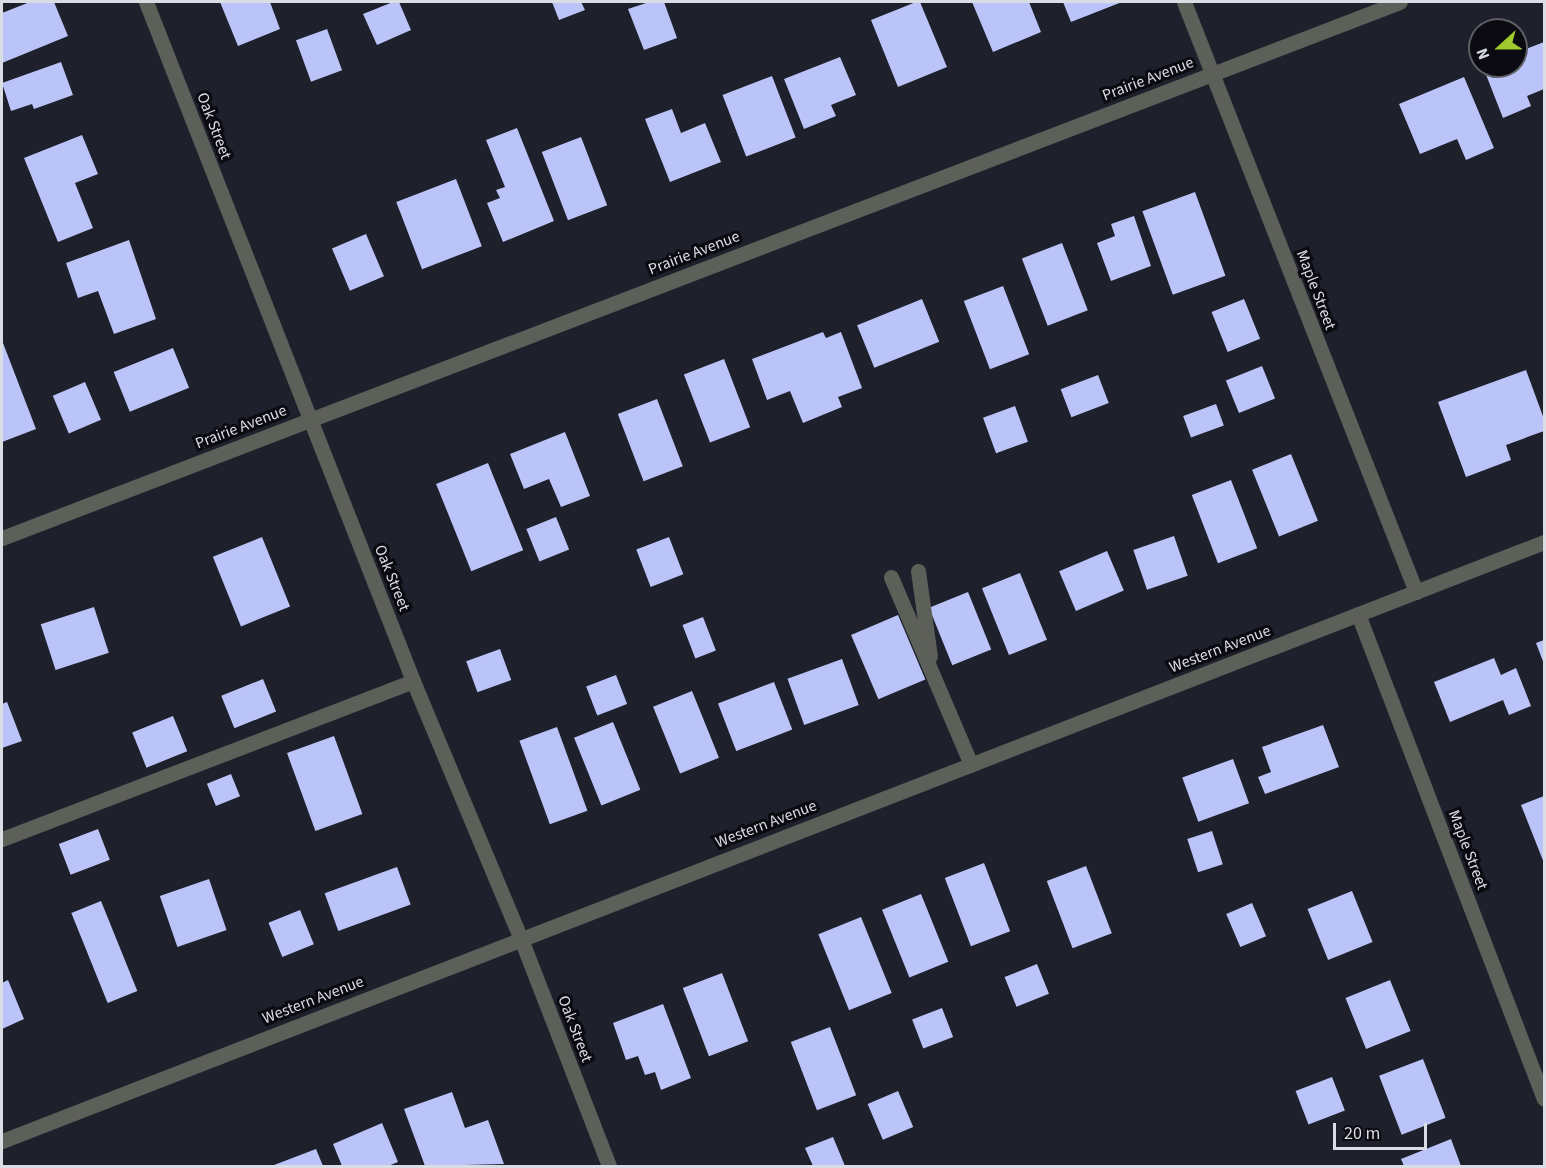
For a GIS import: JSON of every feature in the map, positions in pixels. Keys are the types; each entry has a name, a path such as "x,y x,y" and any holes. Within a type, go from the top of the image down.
{"street":[{"name":"Oak Street","path":"146,2 414,681 521,939 609,1167"},
{"name":"Maple Street","path":"1184,2 1416,592"},
{"name":"Prairie Avenue","path":"2,538 1400,2"},
{"name":"Western Avenue","path":"2,1141 1545,542"},
{"path":"918,571 933,677"},
{"path":"891,577 971,765"},
{"name":"Maple Street","path":"1358,614 1545,1099"},
{"path":"2,839 414,681"}],"building":[{"path":"30,2 54,2 68,36 2,63 2,13"},
{"path":"220,2 270,2 280,29 238,46"},
{"path":"393,2 399,2 411,30 377,45 363,14"},
{"path":"552,2 581,2 585,10 559,20"},
{"path":"649,2 664,2 677,38 644,50 628,9"},
{"path":"920,2 947,67 898,87 871,20"},
{"path":"972,2 1029,2 1041,32 993,52"},
{"path":"1063,2 1122,2 1071,22"},
{"path":"327,29 342,70 311,82 296,40"},
{"path":"1544,42 1544,89 1527,96 1531,106 1503,118 1487,78 1528,78 1528,48"},
{"path":"840,57 856,95 831,105 836,116 804,129 784,79"},
{"path":"61,62 73,95 34,109 32,104 11,111 2,83"},
{"path":"772,76 796,138 746,157 723,95"},
{"path":"1464,77 1494,148 1466,160 1457,139 1420,154 1399,104"},
{"path":"672,109 681,133 705,123 721,162 670,182 645,119"},
{"path":"517,128 554,221 503,242 487,203 500,198 496,190 505,187 486,140"},
{"path":"82,135 98,174 75,183 93,228 58,242 24,158"},
{"path":"581,137 607,205 568,220 542,152"},
{"path":"456,179 482,246 422,269 396,202"},
{"path":"1195,192 1225,276 1173,295 1142,211"},
{"path":"1134,216 1151,266 1111,281 1097,243 1115,236 1111,224"},
{"path":"366,234 384,276 350,291 332,248"},
{"path":"129,240 156,319 114,334 98,291 78,298 66,263"},
{"path":"1062,243 1088,310 1048,326 1022,258"},
{"path":"1003,286 1029,354 990,369 964,301"},
{"path":"922,299 939,342 874,368 857,325"},
{"path":"1244,299 1260,339 1228,352 1212,312"},
{"path":"823,332 826,338 841,332 862,388 838,397 842,407 803,423 790,391 767,400 752,359"},
{"path":"2,344 36,429 2,442"},
{"path":"173,348 189,388 130,412 114,372"},
{"path":"724,359 750,427 710,443 684,374"},
{"path":"1262,366 1275,398 1239,413 1226,381"},
{"path":"1526,370 1544,419 1544,431 1506,445 1511,460 1466,477 1438,402"},
{"path":"1098,375 1109,403 1071,417 1061,389"},
{"path":"85,382 101,420 69,433 53,396"},
{"path":"657,399 683,466 644,481 618,414"},
{"path":"1216,404 1224,426 1191,438 1183,416"},
{"path":"1015,406 1028,442 996,453 983,418"},
{"path":"565,432 590,496 561,507 549,479 524,489 510,454"},
{"path":"1291,454 1318,521 1279,536 1252,470"},
{"path":"488,463 523,550 471,571 436,484"},
{"path":"1231,480 1257,548 1218,563 1192,495"},
{"path":"556,517 569,549 539,561 526,529"},
{"path":"1174,536 1188,576 1147,590 1133,550"},
{"path":"262,537 290,607 241,626 213,557"},
{"path":"669,537 683,574 651,587 636,550"},
{"path":"1107,551 1124,591 1076,611 1059,571"},
{"path":"1020,573 1047,640 1009,655 982,588"},
{"path":"968,592 991,649 952,665 929,608"},
{"path":"94,607 109,653 56,670 41,624"},
{"path":"898,615 925,679 878,699 851,635"},
{"path":"703,617 716,651 695,658 682,625"},
{"path":"1544,640 1544,664 1536,643"},
{"path":"500,649 511,680 477,692 466,661"},
{"path":"1494,658 1501,675 1516,668 1531,706 1509,715 1503,700 1450,722 1434,682"},
{"path":"842,659 859,705 804,725 787,679"},
{"path":"616,675 627,704 597,715 586,686"},
{"path":"263,679 276,711 234,728 221,696"},
{"path":"774,682 792,730 736,751 718,704"},
{"path":"692,691 719,758 680,773 653,707"},
{"path":"7,702 22,741 2,748 2,704"},
{"path":"173,716 187,751 146,768 132,732"},
{"path":"613,722 640,790 601,805 574,738"},
{"path":"1323,725 1339,767 1265,794 1258,777 1271,772 1262,747"},
{"path":"557,727 587,811 550,824 519,741"},
{"path":"334,736 362,814 315,831 287,753"},
{"path":"1233,759 1249,803 1198,822 1182,777"},
{"path":"231,774 240,796 216,806 207,784"},
{"path":"1544,796 1544,863 1521,805"},
{"path":"98,829 110,860 71,875 59,844"},
{"path":"1212,831 1223,864 1198,872 1187,839"},
{"path":"984,863 1010,931 971,946 945,878"},
{"path":"1086,866 1112,933 1073,948 1047,881"},
{"path":"397,867 411,905 338,931 325,893"},
{"path":"209,879 227,930 177,947 160,896"},
{"path":"1352,891 1373,942 1328,960 1307,909"},
{"path":"921,894 948,962 909,977 882,910"},
{"path":"101,901 137,991 108,1003 71,913"},
{"path":"1252,903 1266,936 1240,947 1226,914"},
{"path":"300,910 314,944 282,957 268,923"},
{"path":"861,917 892,993 849,1010 818,934"},
{"path":"1037,964 1049,994 1017,1007 1005,977"},
{"path":"722,973 748,1041 709,1056 683,988"},
{"path":"8,980 24,1019 2,1029 2,983"},
{"path":"1390,980 1411,1031 1366,1049 1345,998"},
{"path":"663,1004 691,1078 661,1090 655,1072 645,1075 638,1056 626,1060 613,1023"},
{"path":"942,1008 953,1037 923,1048 912,1019"},
{"path":"830,1027 856,1095 817,1110 791,1042"},
{"path":"1423,1059 1446,1118 1402,1135 1379,1076"},
{"path":"1332,1077 1345,1111 1308,1125 1296,1091"},
{"path":"898,1091 913,1127 883,1140 868,1104"},
{"path":"452,1092 465,1128 488,1120 504,1164 425,1166 404,1109"},
{"path":"382,1123 398,1162 388,1166 342,1166 333,1144"},
{"path":"833,1137 845,1166 813,1166 805,1148"},
{"path":"1451,1139 1461,1166 1404,1166 1401,1159"},
{"path":"316,1149 323,1166 274,1165"}]}
